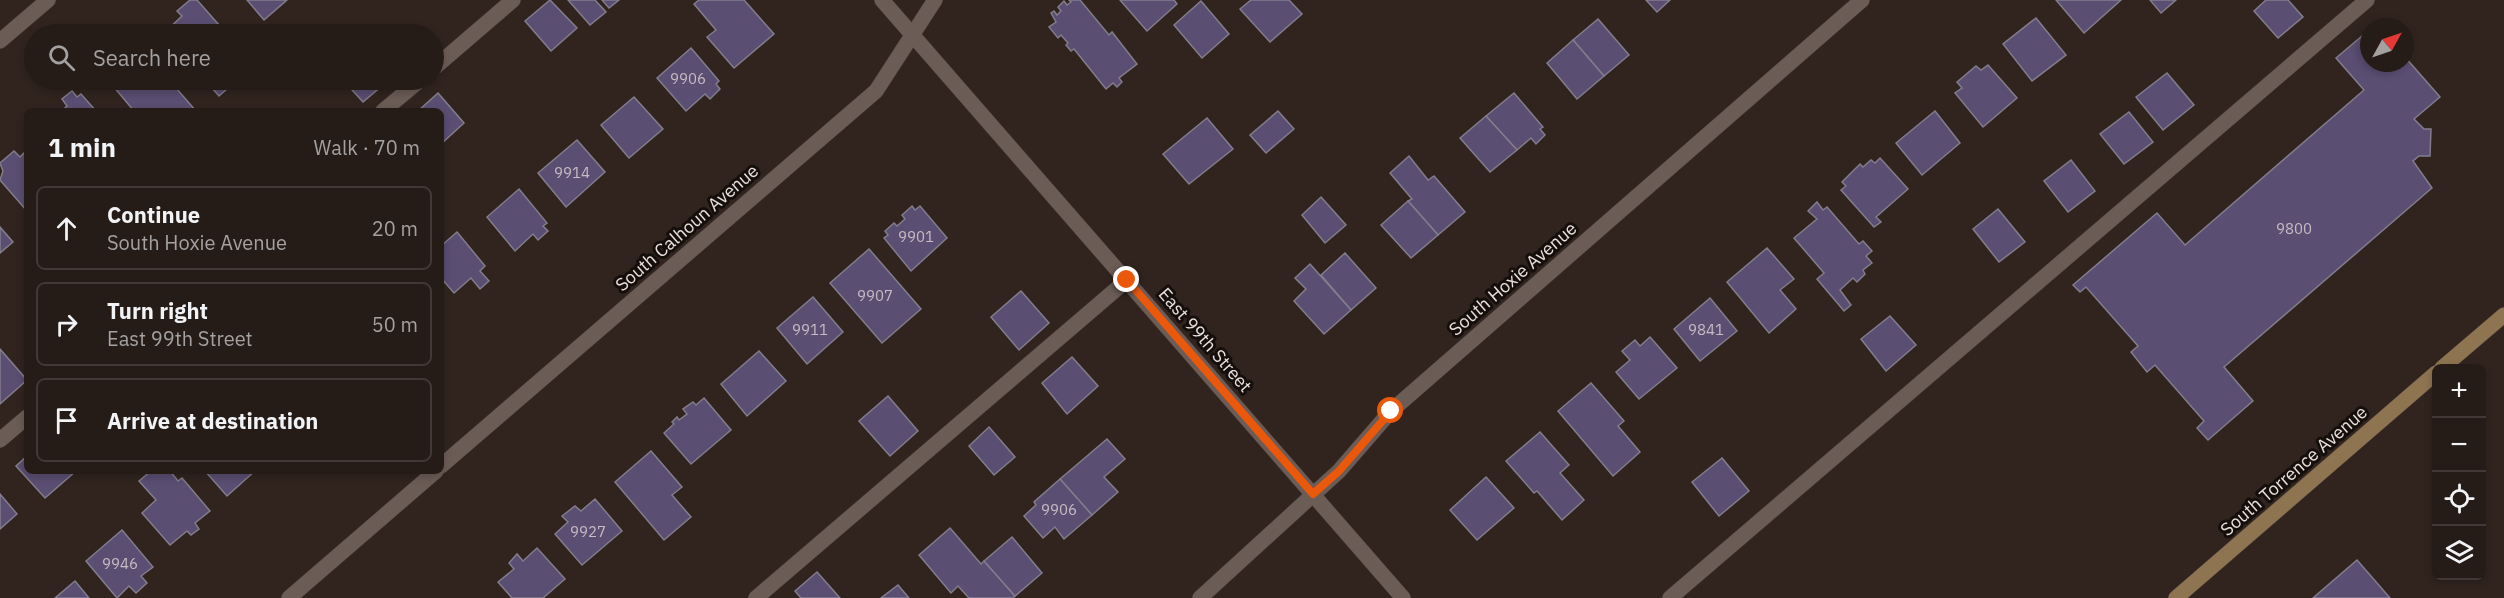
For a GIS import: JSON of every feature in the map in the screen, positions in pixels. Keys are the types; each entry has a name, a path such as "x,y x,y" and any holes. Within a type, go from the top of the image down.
{"main road":[{"path":"2448,364 2504,315"},
{"name":"South Torrence Avenue","path":"2176,598 2432,376"}],"street":[{"path":"0,41 48,0"},
{"path":"444,59 513,0"},
{"name":"East 99th Street","path":"882,0 1404,598"},
{"name":"South Calhoun Avenue","path":"444,463 876,91 935,0"},
{"name":"South Hoxie Avenue","path":"1200,598 1339,471 1391,411 1862,0"},
{"path":"1670,598 2367,0"},
{"path":"387,108 408,90"},
{"path":"756,598 1127,280"},
{"path":"0,440 24,420"},
{"path":"289,598 433,474"}],"building":[{"path":"190,0 197,0 218,24 174,24 182,16 177,11"},
{"path":"247,0 287,0 264,20"},
{"path":"550,0 577,28 551,51 525,21"},
{"path":"568,0 595,0 606,12 590,25"},
{"path":"602,0 619,0 609,8"},
{"path":"699,0 744,0 774,34 734,68 707,37 716,30 694,4"},
{"path":"1069,0 1080,0 1109,35 1112,32 1137,64 1119,78 1122,82 1117,87 1113,83 1106,89 1074,49 1071,51 1061,35 1058,38 1049,27 1056,22 1051,13 1054,11 1057,15 1061,11 1058,7 1064,1 1067,5 1071,2"},
{"path":"1120,0 1174,0 1177,4 1147,31"},
{"path":"1251,0 1289,0 1302,14 1270,42 1240,9"},
{"path":"1646,0 1670,0 1657,12"},
{"path":"2056,0 2121,0 2084,33"},
{"path":"2150,0 2176,0 2161,13"},
{"path":"2266,0 2288,0 2303,17 2278,38 2254,11"},
{"path":"1201,1 1229,34 1202,58 1174,25"},
{"path":"2036,18 2066,55 2032,81 2003,44"},
{"path":"1598,19 1629,55 1604,76 1573,40"},
{"path":"2360,38 2360,72 2414,72 2414,67 2440,97 2414,119 2424,129 2431,129 2430,156 2419,156 2413,161 2432,188 2224,367 2253,401 2208,440 2197,428 2204,421 2155,365 2147,372 2131,352 2138,346 2086,287 2080,292 2073,285 2157,213 2185,245 2364,90 2336,58"},
{"path":"1573,40 1604,76 1577,99 1547,63"},
{"path":"691,48 719,81 716,84 720,89 710,99 705,94 686,111 657,78"},
{"path":"1988,65 2017,98 1983,127 1955,93 1962,88 1957,82 1976,66 1981,70"},
{"path":"2167,73 2194,105 2163,130 2136,97"},
{"path":"116,90 178,90 193,108 131,108"},
{"path":"214,90 226,90 219,96"},
{"path":"352,90 377,90 363,102"},
{"path":"72,91 77,97 81,94 93,108 65,108 67,106 62,99"},
{"path":"438,93 464,123 444,141 444,108 421,108"},
{"path":"1514,93 1543,127 1540,129 1545,135 1536,144 1531,138 1517,150 1486,116"},
{"path":"634,97 663,129 629,158 601,125"},
{"path":"1278,111 1294,129 1266,153 1250,135"},
{"path":"1935,111 1960,143 1922,175 1896,143"},
{"path":"2129,112 2153,142 2124,164 2100,134"},
{"path":"1486,116 1517,150 1490,172 1460,138"},
{"path":"1207,118 1233,149 1189,184 1163,154"},
{"path":"577,140 605,172 566,207 538,173"},
{"path":"14,151 20,157 24,153 24,208 0,180 3,171 0,163"},
{"path":"1409,156 1428,180 1434,176 1465,212 1438,235 1408,201 1412,199 1390,173"},
{"path":"1880,158 1908,189 1876,217 1881,222 1874,227 1841,190 1846,186 1842,182 1860,164 1863,167 1871,160 1875,163"},
{"path":"2071,160 2095,191 2068,212 2044,181"},
{"path":"519,189 547,223 543,226 548,231 538,240 533,234 515,251 487,217"},
{"path":"1321,197 1346,225 1325,243 1302,215"},
{"path":"1408,201 1438,235 1411,258 1381,225"},
{"path":"1817,202 1823,210 1827,207 1859,244 1863,241 1872,251 1866,256 1872,263 1863,270 1865,274 1857,282 1853,278 1840,290 1851,305 1844,311 1817,279 1824,273 1794,238 1817,219 1808,211"},
{"path":"912,206 915,210 920,206 947,238 911,271 884,238 888,235 885,231 894,223 897,226 905,219 902,215"},
{"path":"1998,209 2025,242 1999,262 1973,229"},
{"path":"0,227 13,242 0,253"},
{"path":"457,232 485,266 480,271 489,281 480,289 471,278 454,293 444,281 444,243"},
{"path":"1767,248 1794,279 1780,290 1796,309 1769,333 1727,282"},
{"path":"869,249 921,309 882,343 830,283"},
{"path":"1345,253 1376,288 1351,310 1321,275"},
{"path":"1310,264 1351,310 1324,334 1294,301 1306,289 1295,278"},
{"path":"1021,291 1049,323 1019,350 991,317"},
{"path":"813,297 843,332 807,364 777,328"},
{"path":"1710,298 1737,331 1700,361 1674,329"},
{"path":"1890,316 1916,345 1886,371 1861,339"},
{"path":"1650,337 1677,368 1639,399 1616,372 1630,360 1622,351 1635,340 1640,346"},
{"path":"0,349 24,377 24,383 0,404"},
{"path":"759,351 786,381 747,416 721,384"},
{"path":"1072,357 1098,386 1067,414 1042,383"},
{"path":"1591,383 1624,421 1618,426 1640,452 1613,476 1558,411"},
{"path":"888,396 918,431 890,456 859,421"},
{"path":"704,398 731,430 691,464 664,433 674,424 672,422 677,417 679,420 687,414 683,409 693,402 696,405"},
{"path":"989,427 1015,457 994,475 969,446"},
{"path":"1540,432 1569,465 1560,473 1584,500 1562,520 1537,491 1534,493 1506,461"},
{"path":"1107,439 1125,459 1104,477 1118,492 1092,515 1060,479"},
{"path":"651,451 682,487 672,495 691,517 664,540 615,482"},
{"path":"1722,458 1749,491 1719,516 1692,482"},
{"path":"24,459 24,474 73,474 45,498 16,466"},
{"path":"147,474 172,474 178,481 182,478 210,511 195,523 199,529 191,535 187,531 170,545 142,513 156,500 139,481"},
{"path":"208,474 252,474 227,496"},
{"path":"1486,477 1514,508 1477,540 1450,510"},
{"path":"1060,479 1092,515 1064,539 1055,527 1043,538 1024,516 1036,505 1034,502"},
{"path":"0,494 17,514 0,529"},
{"path":"595,499 622,531 582,565 555,534 568,522 562,516 575,506 581,511"},
{"path":"950,528 981,564 984,561 1015,596 1013,598 969,598 958,586 951,593 919,555"},
{"path":"122,530 153,567 141,576 147,583 136,593 129,586 117,598 86,561"},
{"path":"1012,537 1042,573 1015,596 984,561"},
{"path":"537,548 565,579 543,598 512,598 498,582 514,569 509,563 517,554 523,561"},
{"path":"2357,560 2390,598 2313,598"},
{"path":"817,572 840,598 801,598 795,591"},
{"path":"75,581 89,598 55,598"},
{"path":"898,585 909,598 881,598"}],"route":[{"path":"1127,280 1313,494 1339,471 1391,411"}]}
